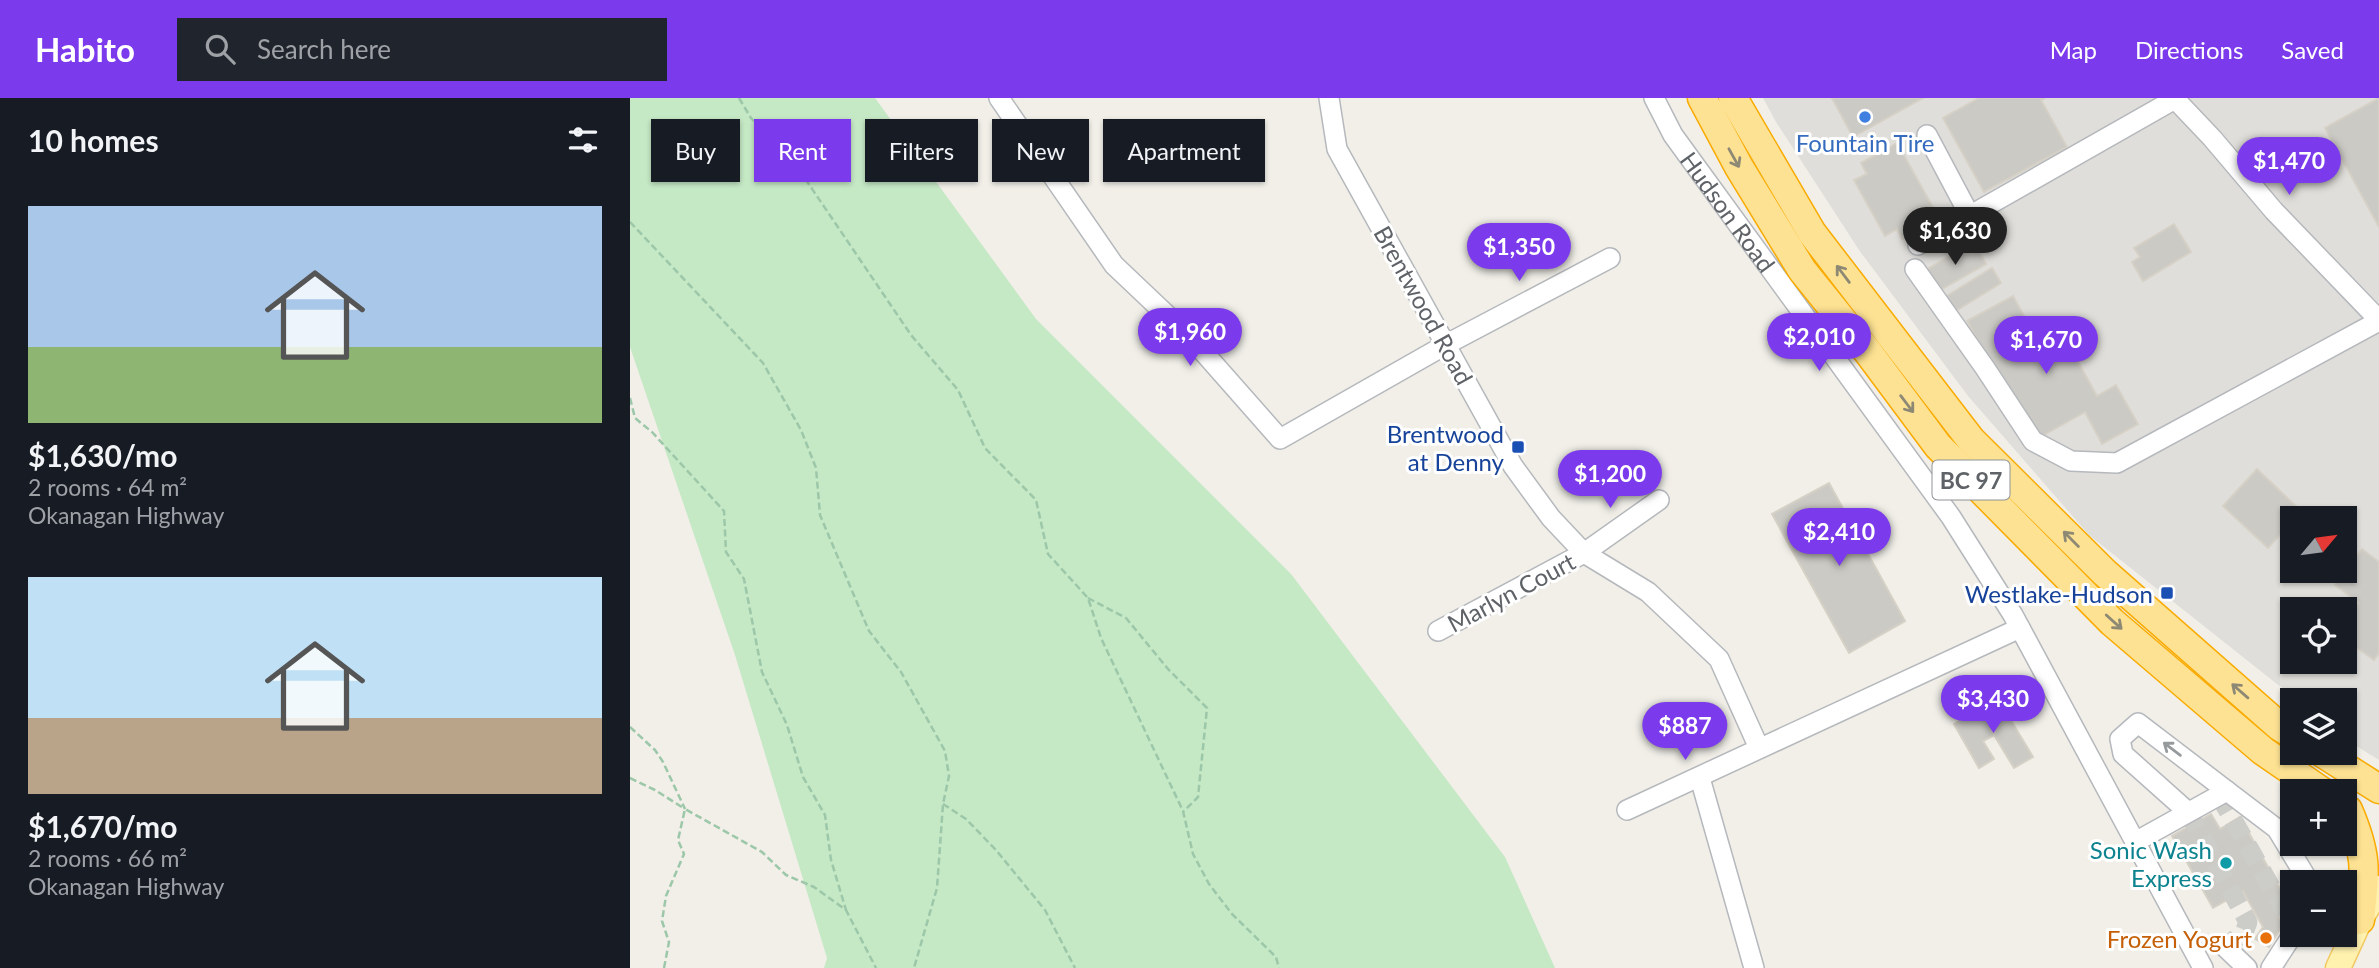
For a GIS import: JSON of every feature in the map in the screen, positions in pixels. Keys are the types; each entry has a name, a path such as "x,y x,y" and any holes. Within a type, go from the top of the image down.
{"highway":[{"name":"BC 97","path":"1702,98 1802,270 1938,446 2112,622 2263,751 2303,779"},
{"name":"BC 97","path":"1733,98 1812,233 1971,440 2105,573 2280,727"},
{"path":"2342,765 2377,787"},
{"path":"2357,816 2379,830"},
{"path":"2357,832 2365,862 2360,920"}],"main road":[{"path":"2338,968 2360,920 2378,892"}],"street":[{"path":"999,98 1114,265 1191,338 1280,439 1447,344 1610,258"},
{"name":"Brentwood Road","path":"1329,98 1338,149 1513,466 1551,518 1584,553 1648,592 1719,659 1759,748"},
{"name":"Hudson Road","path":"1654,98 1673,135 1951,517 2020,628 2203,968"},
{"path":"1915,269 2033,441 2071,461 2117,463 2379,320 2274,211 2212,138 2174,99 1918,245"},
{"path":"1927,135 1970,215"},
{"name":"Marlyn Court","path":"1438,631 1584,553 1659,500"},
{"path":"1627,810 2020,628"},
{"path":"2188,812 2123,754 2120,739 2138,723 2277,829 2302,870"},
{"path":"1700,778 1754,968"},
{"path":"2135,842 2227,791"},
{"path":"2224,946 2247,968"},
{"path":"2271,968 2285,947"}],"path":[{"path":"739,98 751,118 804,177 911,335 958,390 985,449 1036,500 1048,554 1088,598 1126,618 1168,669 1207,708 1198,797 1183,811"},
{"path":"630,222 763,363 801,430 816,468 820,515 869,631 901,672 945,751 949,776 943,804 937,888 914,968"},
{"path":"630,398 635,418 652,432 724,511 726,552 744,579 762,672 787,725 803,777 825,815 831,860 846,910 876,968"},
{"path":"1088,598 1101,638 1183,811 1193,854 1209,884 1232,914 1276,957 1279,968"},
{"path":"630,727 655,750 685,809 678,840 684,854 666,896 662,921 669,943 664,968"},
{"path":"630,778 762,852 786,875 814,887 846,910"},
{"path":"943,804 966,818 1045,910 1075,968"}],"shaded area":[{"path":"1763,98 2379,98 2379,760 2357,746 2357,688 2282,688 2089,535 1968,396 1859,250"}],"green space":[{"path":"630,98 875,98 890,119 865,119 865,182 936,182 1036,319 1291,574 1505,857 1555,968 824,968 827,958 735,655 630,347"}],"building":[{"name":"Fountain Tire","path":"1832,98 1923,98 1853,137"},
{"path":"1979,98 2045,98 2041,100 2067,147 1984,192 1943,118"},
{"path":"2379,98 2379,227 2325,128"},
{"path":"1897,143 1939,218 1902,239 1897,229 1885,236 1854,180 1867,174 1861,163"},
{"path":"2174,224 2191,252 2143,281 2132,262 2140,257 2134,248"},
{"path":"1974,242 1986,264 1937,292 1924,271"},
{"path":"1992,268 2001,283 1954,312 1945,297"},
{"path":"2013,296 2044,352 2066,340 2097,396 2116,385 2138,424 2102,444 2085,412 2037,439 1967,321"},
{"path":"2257,469 2296,506 2280,506 2280,535 2268,548 2223,506"},
{"path":"1829,483 1905,621 1849,653 1772,514"},
{"path":"2362,549 2379,562 2379,653 2374,660 2357,648 2357,597 2351,597 2335,585 2357,583 2357,556"},
{"path":"1997,697 2033,757 2014,768 1994,735 1983,741 1994,759 1979,768 1954,724 1980,712 1978,708"},
{"name":"Sonic Wash Express","path":"2211,814 2220,829 2240,817 2280,889 2280,898 2271,903 2280,919 2280,929 2269,947 2255,939 2263,927 2243,891 2213,908 2172,836"}],"tunnel":[{"path":"2219,795 2280,903"},
{"path":"2188,812 2248,922 2245,930 2230,944"}],"place":[{"name":"Fountain Tire","path":"1865,117"},
{"name":"Brentwood at Denny","path":"1518,447"},
{"name":"Westlake-Hudson","path":"2167,593"},
{"name":"Sonic Wash Express","path":"2226,863"},
{"name":"Frozen Yogurt","path":"2266,938"}]}
